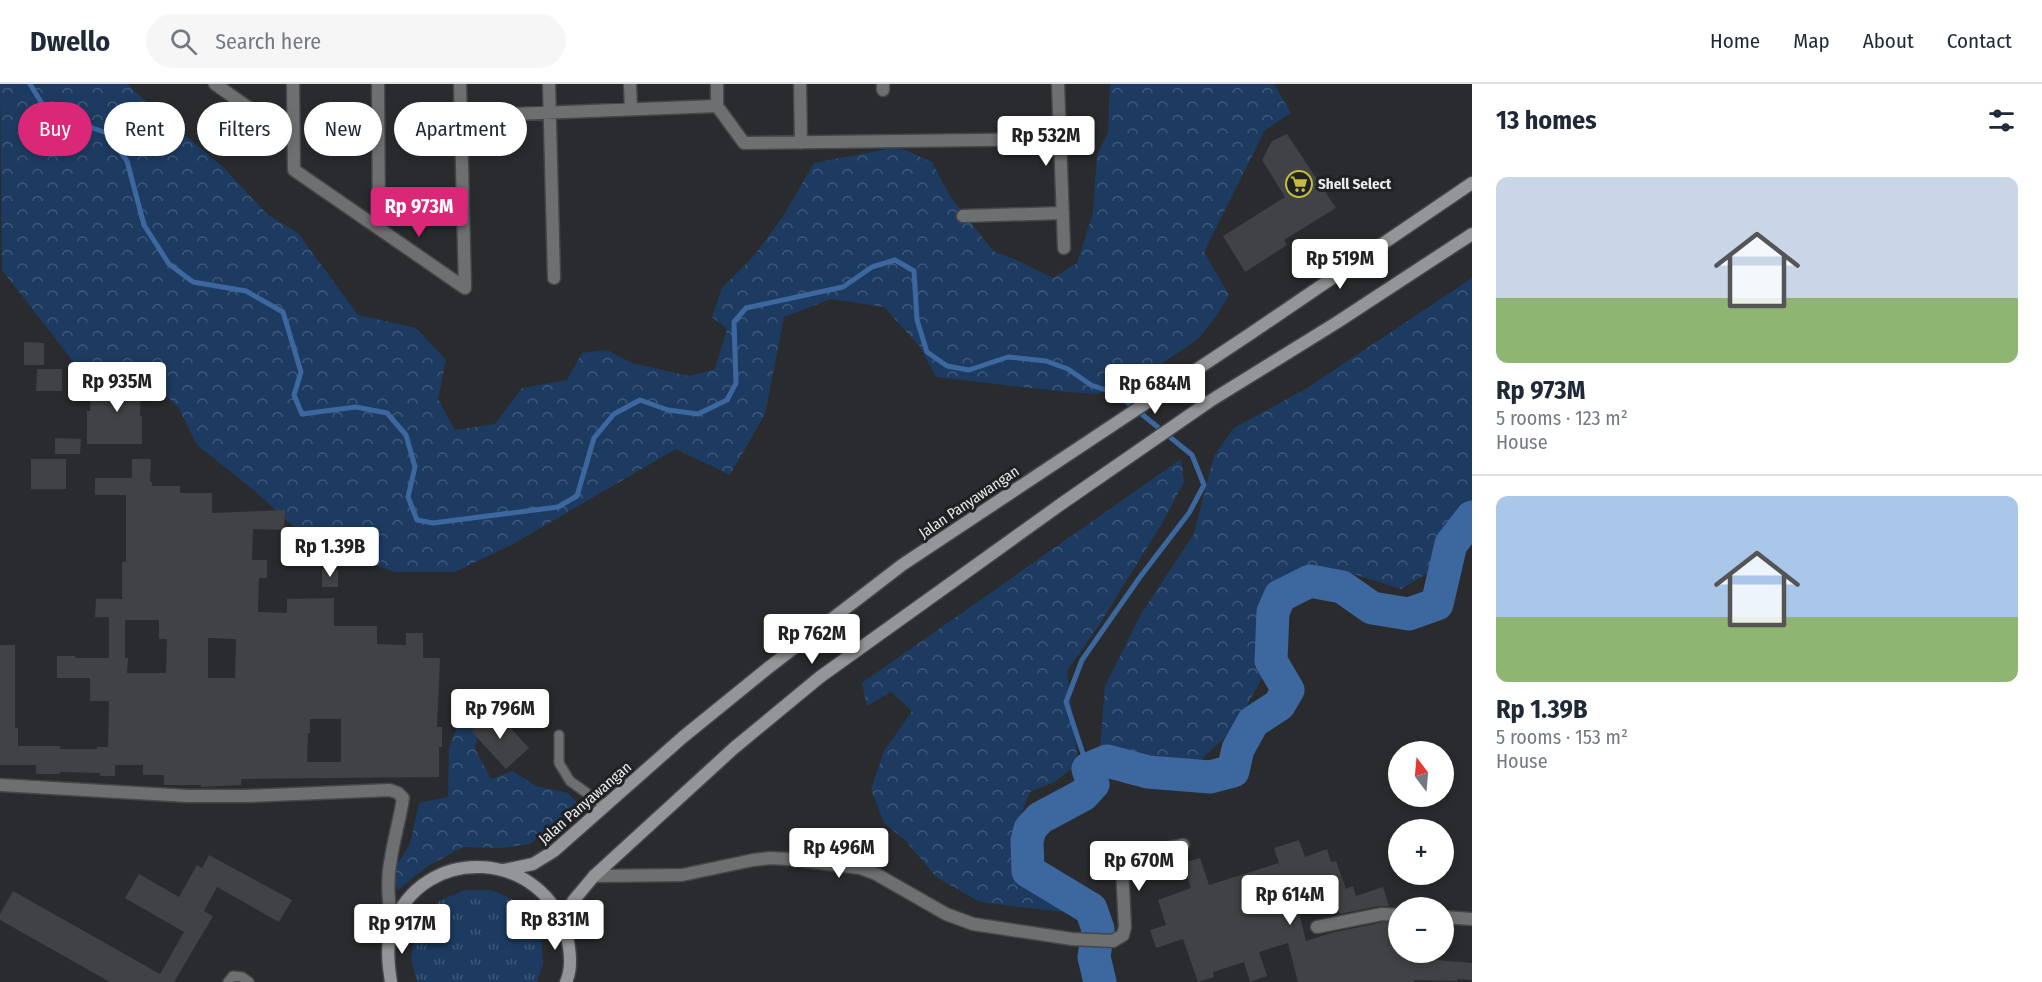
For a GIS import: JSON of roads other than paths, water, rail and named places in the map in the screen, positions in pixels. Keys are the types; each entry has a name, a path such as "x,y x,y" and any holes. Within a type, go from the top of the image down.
{"main road":[{"name":"Jalan Panyawangan","path":"504,870 533,864 544,858 682,737 893,572 1472,183"},
{"path":"563,922 573,901 594,876 734,748 820,677 940,589 1210,401 1357,310 1472,234"},
{"path":"391,982 387,955 392,928 405,903 425,884 449,871 477,866 504,870 529,881 549,899 563,922 570,949 566,982"}],"street":[{"path":"215,84 263,118 294,119"},
{"path":"293,84 294,170 465,288 462,156"},
{"path":"378,84 379,229"},
{"path":"460,84 461,102"},
{"path":"549,84 554,278"},
{"path":"630,84 631,109"},
{"path":"717,84 717,106 744,143 1060,139"},
{"path":"800,84 801,143"},
{"path":"1059,84 1064,248"},
{"path":"527,113 717,106"},
{"path":"963,216 1063,213"},
{"path":"0,785 188,796 258,796 390,790 398,793 402,798 388,883 392,928"},
{"path":"594,876 682,875 770,858 834,863 861,868 876,874 946,914 973,924 1072,939 1113,941 1123,935 1125,927 1122,868 1125,861 1153,851 1183,845"},
{"path":"1317,927 1388,914"},
{"path":"1454,918 1472,919"}],"lane":[{"path":"559,735 559,763 570,781 604,806"},
{"path":"228,982 233,976 242,977 249,982"}],"waterway":[{"path":"30,84 47,112 107,133 127,161 144,225 169,264 193,282 246,291 283,312 301,372 294,395 302,414 356,407 387,413 406,435 415,467 408,497 417,520 433,523 558,507 577,496 594,438 614,414 640,400 668,410 698,414 727,400 736,383 734,322 746,308 843,287 872,267 895,260 914,271 917,320 927,352 947,366 969,370 1008,357 1046,361 1068,369 1091,385 1117,394 1192,455 1204,485 1189,513 1140,577 1082,660 1066,702 1088,769"},
{"path":"1100,982 1094,957 1098,929 1091,909 1028,871 1027,841 1030,829 1040,818 1083,795 1093,784 1088,769 1107,761 1148,772 1210,777 1233,771 1238,749 1253,722 1279,705 1288,690 1271,661 1273,612 1280,596 1310,581 1342,587 1372,608 1409,614 1437,604 1451,544 1472,517"}],"place":[{"name":"Shell Select","path":"1299,184"}]}
